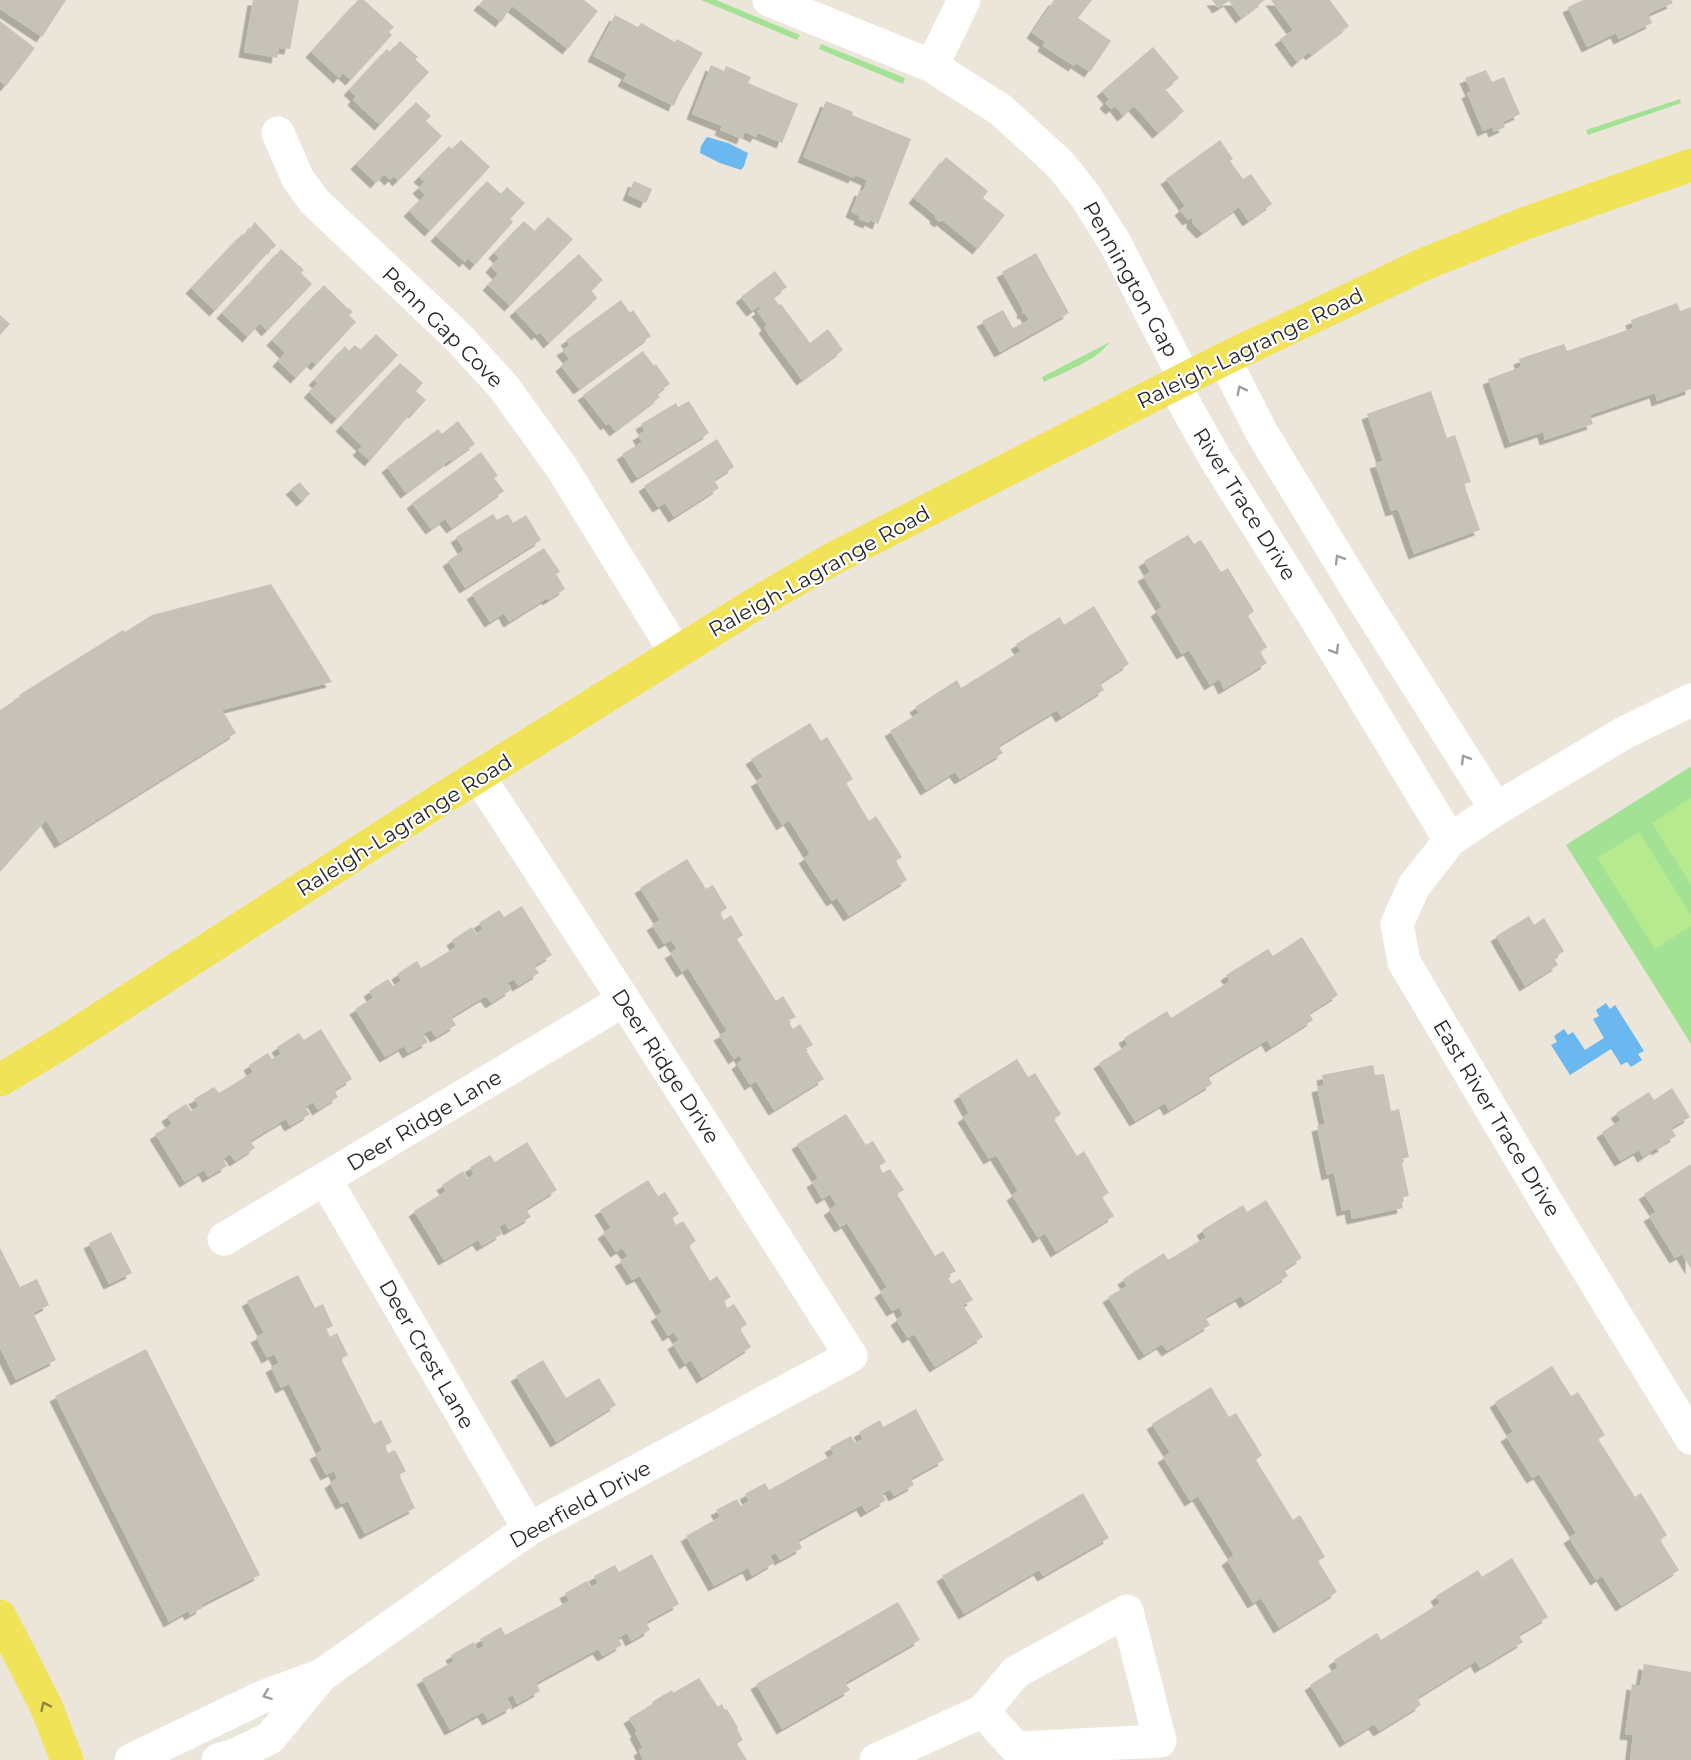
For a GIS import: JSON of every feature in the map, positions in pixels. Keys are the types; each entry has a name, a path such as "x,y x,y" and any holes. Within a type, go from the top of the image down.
{"main road":[{"name":"Raleigh-Lagrange Road","path":"0,1080 65,1041 676,652 832,559 1224,359 1422,265 1526,223 1639,181 1691,165"},
{"path":"4,1632 46,1706 67,1760"}],"street":[{"name":"Pennington Gap","path":"769,0 932,66 1001,110 1060,164 1100,218 1115,243 1180,382"},
{"path":"932,66 964,0"},
{"name":"Penn Gap Cove","path":"278,133 298,179 315,202 458,337 503,386 562,468 676,652"},
{"path":"1224,359 1262,433 1361,596 1496,809"},
{"name":"River Trace Drive","path":"1180,382 1215,458 1450,840"},
{"path":"1318,622 1361,596"},
{"name":"East River Trace Drive","path":"1691,700 1624,733 1496,809 1450,840 1414,886 1397,924 1404,962 1547,1203 1691,1438"},
{"name":"Deer Ridge Drive","path":"479,777 851,1356"},
{"name":"Deer Ridge Lane","path":"224,1239 624,1000"},
{"name":"Deer Crest Lane","path":"325,1179 529,1529"},
{"name":"Deerfield Drive","path":"131,1760 260,1698 322,1675 529,1529 851,1356"},
{"path":"876,1760 983,1712 1016,1672 1127,1611 1160,1741 1016,1748 983,1712"},
{"name":"Deerfield Drive","path":"218,1760 237,1754 270,1738 322,1675"}],"green space":[{"path":"701,0 716,0 800,35 797,40"},
{"path":"821,44 905,78 903,84 819,49"},
{"path":"1680,99 1681,103 1588,135 1586,130"},
{"path":"1110,342 1088,361 1044,382 1042,377"},
{"path":"1691,768 1691,1044 1566,845"},
{"path":"1691,798 1691,885 1652,823"},
{"path":"1639,832 1691,915 1691,926 1655,949 1597,858"}],"water":[{"path":"707,137 728,143 748,153 741,170 700,153 701,146"},
{"path":"1606,1003 1610,1009 1615,1005 1644,1051 1638,1054 1642,1060 1631,1067 1627,1062 1621,1065 1611,1049 1570,1075 1551,1045 1557,1042 1554,1036 1564,1029 1568,1035 1573,1032 1585,1050 1604,1038 1593,1019 1599,1016 1596,1010"}],"building":[{"path":"0,0 66,0 42,37 0,9"},
{"path":"253,0 299,0 290,49 279,48 277,58 244,52"},
{"path":"358,0 364,0 394,27 389,32 392,35 351,80 343,73 339,78 311,52"},
{"path":"483,0 584,0 598,11 568,49 512,6 501,22 479,5"},
{"path":"1054,0 1092,0 1078,18 1111,41 1090,72 1076,63 1074,66 1043,46 1045,42 1032,33"},
{"path":"1212,0 1265,0 1241,18 1229,1 1218,8"},
{"path":"1271,0 1330,0 1349,26 1311,55 1309,52 1297,62 1280,39 1293,30"},
{"path":"1583,0 1671,0 1673,3 1648,14 1652,23 1619,39 1616,33 1587,47 1568,7"},
{"path":"615,15 638,27 641,23 675,42 677,39 703,53 674,106 623,81 627,74 593,56"},
{"path":"0,21 35,48 6,86 0,81"},
{"path":"400,41 418,57 415,59 429,72 380,125 353,100 356,96 349,90 387,49 390,52"},
{"path":"1153,47 1179,78 1165,89 1184,111 1158,133 1134,106 1123,116 1115,106 1111,109 1105,103 1109,99 1102,91"},
{"path":"711,65 724,71 726,66 751,77 748,83 798,104 782,143 758,133 756,137 745,132 742,139 720,130 722,126 692,114"},
{"path":"1486,70 1492,82 1504,77 1520,114 1503,122 1505,127 1494,132 1492,127 1483,131 1467,93 1471,91 1465,78"},
{"path":"826,101 853,112 852,115 911,139 878,224 870,220 869,223 859,219 860,216 851,212 867,180 855,175 854,178 803,157"},
{"path":"416,102 431,116 426,121 442,136 398,181 394,176 390,180 384,174 376,183 356,164"},
{"path":"461,140 490,167 430,231 409,211 425,195 418,188 425,182 419,177 449,146 452,149"},
{"path":"1220,140 1233,159 1230,161 1243,179 1251,174 1272,204 1248,221 1239,207 1202,233 1192,223 1192,218 1188,220 1180,210 1185,206 1166,179"},
{"path":"946,157 988,191 983,198 1005,215 978,249 942,220 940,222 914,198"},
{"path":"487,181 501,194 507,187 525,203 510,219 513,222 475,265 468,258 465,262 436,236"},
{"path":"634,181 652,189 646,203 628,195"},
{"path":"548,217 573,239 510,306 488,285 498,274 491,267 499,258 494,253 524,221 535,231"},
{"path":"255,222 276,245 215,311 191,288 242,234 244,236"},
{"path":"281,249 304,270 301,273 312,284 267,331 260,323 248,337 222,313"},
{"path":"1036,253 1069,313 1000,352 982,321 1003,310 1013,328 1029,320 1025,313 1023,314 1002,272"},
{"path":"579,254 603,280 591,290 597,298 549,343 540,332 537,335 515,311"},
{"path":"775,271 787,287 773,297 779,305 781,304 810,343 828,329 843,350 802,380 764,328 767,325 757,311 761,309 759,306 752,311 741,297"},
{"path":"324,285 353,312 349,315 356,322 316,365 312,361 296,378 278,361 285,353 272,340"},
{"path":"621,300 630,313 633,310 651,336 579,389 561,366 569,359 562,350 570,345 566,340"},
{"path":"1677,303 1680,311 1691,307 1691,389 1657,401 1655,393 1590,415 1593,424 1545,440 1543,432 1510,443 1488,379 1521,367 1519,359 1564,344 1567,351 1633,328 1631,320"},
{"path":"0,315 10,324 0,335"},
{"path":"376,334 398,355 337,419 309,392 318,383 314,380 345,346 349,351 355,345 361,350"},
{"path":"643,351 654,366 656,364 670,384 657,393 660,397 615,431 609,423 606,425 583,395"},
{"path":"400,363 423,383 416,391 426,400 414,413 412,412 370,461 358,450 362,446 341,426"},
{"path":"1431,391 1447,438 1455,435 1471,482 1464,484 1480,530 1414,554 1398,509 1391,511 1375,463 1383,461 1367,414"},
{"path":"689,401 709,433 637,478 622,454 642,442 638,435 645,431 641,424 676,403 678,407"},
{"path":"458,421 475,444 406,493 387,467 438,429 442,434"},
{"path":"717,439 734,467 714,480 719,488 674,517 665,503 658,507 644,486"},
{"path":"481,452 498,476 494,478 504,491 452,528 445,519 431,529 412,503"},
{"path":"300,482 310,494 302,501 291,489"},
{"path":"493,514 497,520 508,514 513,523 526,515 541,540 465,588 448,561 464,550 456,537"},
{"path":"1188,535 1194,544 1201,540 1221,572 1228,568 1254,611 1248,616 1267,647 1260,652 1267,663 1224,689 1219,679 1210,685 1189,650 1182,654 1156,611 1162,607 1143,576 1150,572 1144,561"},
{"path":"544,548 560,572 556,574 565,589 509,622 504,613 490,622 472,594"},
{"path":"271,584 332,682 222,710 236,733 60,843 46,820 0,872 0,710 20,697 19,695 123,630 125,632 152,615"},
{"path":"1094,606 1129,664 1100,683 1104,690 1061,717 1057,710 998,746 1003,753 960,779 955,772 926,790 890,731 919,713 915,707 957,680 961,688 1021,651 1016,644 1060,617 1064,625"},
{"path":"810,723 821,741 827,737 853,779 846,783 869,821 876,816 902,857 896,861 907,880 849,916 837,898 832,901 804,858 810,854 789,820 782,825 756,781 763,777 751,759"},
{"path":"687,859 706,889 713,885 727,908 720,913 724,920 731,915 743,935 737,939 776,1001 783,996 796,1017 788,1021 793,1029 800,1024 813,1045 805,1049 824,1079 774,1110 756,1081 750,1085 737,1064 742,1060 739,1055 734,1059 719,1035 727,1031 688,968 682,972 670,953 677,949 671,940 664,944 652,925 660,920 640,888"},
{"path":"522,906 552,955 534,966 539,973 518,986 514,979 507,983 511,990 491,1003 486,996 451,1017 456,1025 436,1037 431,1030 423,1034 428,1042 408,1053 404,1046 385,1057 355,1009 373,998 369,991 388,979 393,986 401,981 397,974 417,961 421,968 456,947 452,940 472,927 476,934 483,929 479,923 499,910 504,917"},
{"path":"1529,916 1534,925 1544,918 1564,951 1554,958 1558,965 1525,986 1496,936"},
{"path":"1302,937 1338,995 1309,1013 1313,1020 1271,1047 1267,1040 1208,1076 1212,1084 1169,1110 1165,1103 1135,1121 1099,1063 1128,1045 1124,1038 1167,1011 1171,1018 1230,981 1226,975 1268,949 1273,956"},
{"path":"321,1029 352,1079 334,1090 338,1097 318,1110 313,1102 305,1107 310,1114 290,1126 286,1119 250,1141 255,1148 235,1161 230,1154 223,1159 227,1166 208,1177 204,1170 185,1182 155,1134 172,1124 167,1116 186,1104 191,1111 199,1106 194,1099 214,1087 219,1093 253,1072 249,1065 268,1053 272,1059 281,1054 277,1047 299,1033 304,1040"},
{"path":"1017,1059 1028,1077 1035,1073 1061,1114 1054,1119 1077,1156 1084,1151 1109,1193 1102,1197 1114,1216 1056,1252 1045,1233 1038,1238 1012,1195 1018,1191 996,1155 989,1159 963,1117 969,1113 959,1095"},
{"path":"1373,1065 1375,1075 1384,1074 1391,1111 1399,1109 1409,1157 1401,1159 1409,1196 1401,1198 1403,1208 1352,1219 1350,1209 1342,1211 1334,1173 1327,1175 1317,1126 1325,1124 1317,1087 1324,1085 1322,1075"},
{"path":"1672,1088 1690,1117 1671,1128 1676,1136 1663,1144 1664,1146 1657,1150 1656,1148 1643,1157 1639,1150 1620,1161 1602,1132 1621,1120 1616,1113 1649,1092 1654,1100"},
{"path":"846,1114 866,1145 873,1141 886,1162 879,1166 883,1173 890,1169 904,1190 897,1194 935,1256 943,1251 956,1271 947,1276 952,1284 960,1279 973,1300 963,1305 983,1337 935,1367 914,1334 908,1338 896,1320 903,1315 899,1307 892,1311 880,1292 887,1287 847,1223 840,1227 829,1210 836,1205 830,1194 822,1199 812,1182 818,1178 797,1144"},
{"path":"527,1142 557,1190 526,1209 531,1217 509,1230 505,1223 498,1228 502,1234 482,1246 478,1240 444,1260 414,1211 446,1191 442,1185 463,1171 467,1179 474,1174 470,1167 490,1155 495,1162"},
{"path":"1691,1164 1691,1269 1682,1254 1675,1258 1649,1216 1656,1212 1644,1194"},
{"path":"648,1180 658,1196 665,1192 679,1214 672,1218 676,1225 683,1221 696,1241 689,1246 710,1281 717,1276 731,1297 724,1301 727,1308 734,1304 747,1324 740,1329 751,1347 702,1378 691,1360 685,1364 673,1344 679,1340 674,1332 668,1336 656,1316 662,1312 640,1276 632,1280 620,1261 628,1256 622,1248 616,1252 603,1233 611,1228 600,1210"},
{"path":"1266,1200 1302,1258 1284,1269 1288,1276 1245,1303 1241,1296 1205,1317 1210,1325 1167,1351 1162,1344 1144,1355 1108,1297 1127,1286 1123,1279 1164,1253 1168,1260 1206,1237 1202,1230 1243,1205 1247,1212"},
{"path":"111,1232 132,1273 109,1284 89,1243"},
{"path":"0,1248 20,1287 37,1279 49,1305 33,1313 56,1360 16,1380 0,1348"},
{"path":"298,1275 315,1308 323,1304 333,1326 326,1329 330,1337 337,1333 348,1355 341,1359 374,1424 381,1420 392,1442 385,1446 388,1453 395,1450 406,1471 399,1475 415,1508 365,1534 348,1501 341,1504 330,1483 337,1478 334,1471 326,1475 315,1454 322,1450 289,1384 281,1388 271,1367 279,1363 274,1354 267,1358 256,1337 264,1333 247,1301"},
{"path":"146,1349 260,1575 201,1605 202,1608 190,1615 188,1611 169,1622 55,1396"},
{"path":"543,1360 566,1398 599,1378 616,1405 556,1442 516,1376"},
{"path":"1552,1366 1571,1396 1578,1392 1605,1435 1598,1439 1635,1497 1641,1493 1667,1535 1660,1540 1679,1570 1621,1606 1602,1576 1596,1580 1569,1538 1576,1533 1539,1474 1532,1478 1506,1436 1513,1432 1495,1402"},
{"path":"1211,1387 1229,1417 1236,1413 1262,1455 1256,1460 1293,1520 1300,1515 1325,1557 1318,1561 1337,1592 1279,1628 1261,1598 1253,1603 1227,1560 1234,1555 1198,1496 1190,1501 1163,1457 1170,1453 1152,1424"},
{"path":"916,1409 944,1460 911,1478 914,1485 894,1496 890,1489 882,1494 886,1500 866,1512 862,1505 798,1540 802,1548 780,1560 776,1553 770,1556 774,1563 752,1576 748,1568 714,1586 686,1536 720,1517 716,1510 737,1499 741,1506 749,1501 745,1494 765,1483 769,1490 834,1454 830,1447 851,1436 855,1443 863,1439 859,1432 880,1420 883,1427"},
{"path":"1083,1493 1109,1538 1043,1576 1039,1570 964,1614 942,1576"},
{"path":"652,1554 679,1604 646,1622 650,1630 631,1641 627,1633 618,1638 622,1645 603,1656 598,1649 536,1683 540,1691 517,1704 513,1695 507,1698 512,1707 488,1720 483,1712 450,1730 422,1679 454,1661 451,1655 474,1642 477,1650 484,1646 480,1639 501,1627 505,1635 569,1601 565,1593 587,1581 591,1587 598,1583 594,1576 615,1565 619,1572"},
{"path":"1512,1558 1548,1617 1518,1635 1523,1642 1480,1668 1476,1661 1417,1698 1421,1705 1379,1731 1374,1724 1345,1742 1310,1685 1338,1667 1334,1660 1377,1633 1381,1640 1440,1603 1436,1596 1478,1570 1482,1577"},
{"path":"898,1602 920,1640 845,1683 850,1690 782,1729 756,1684"},
{"path":"1644,1664 1691,1672 1691,1760 1630,1760 1633,1735 1625,1734 1632,1684 1640,1686"},
{"path":"699,1678 718,1707 722,1704 725,1710 727,1709 743,1740 737,1744 747,1760 643,1760 639,1750 643,1748 629,1718 672,1690 673,1693"}]}
